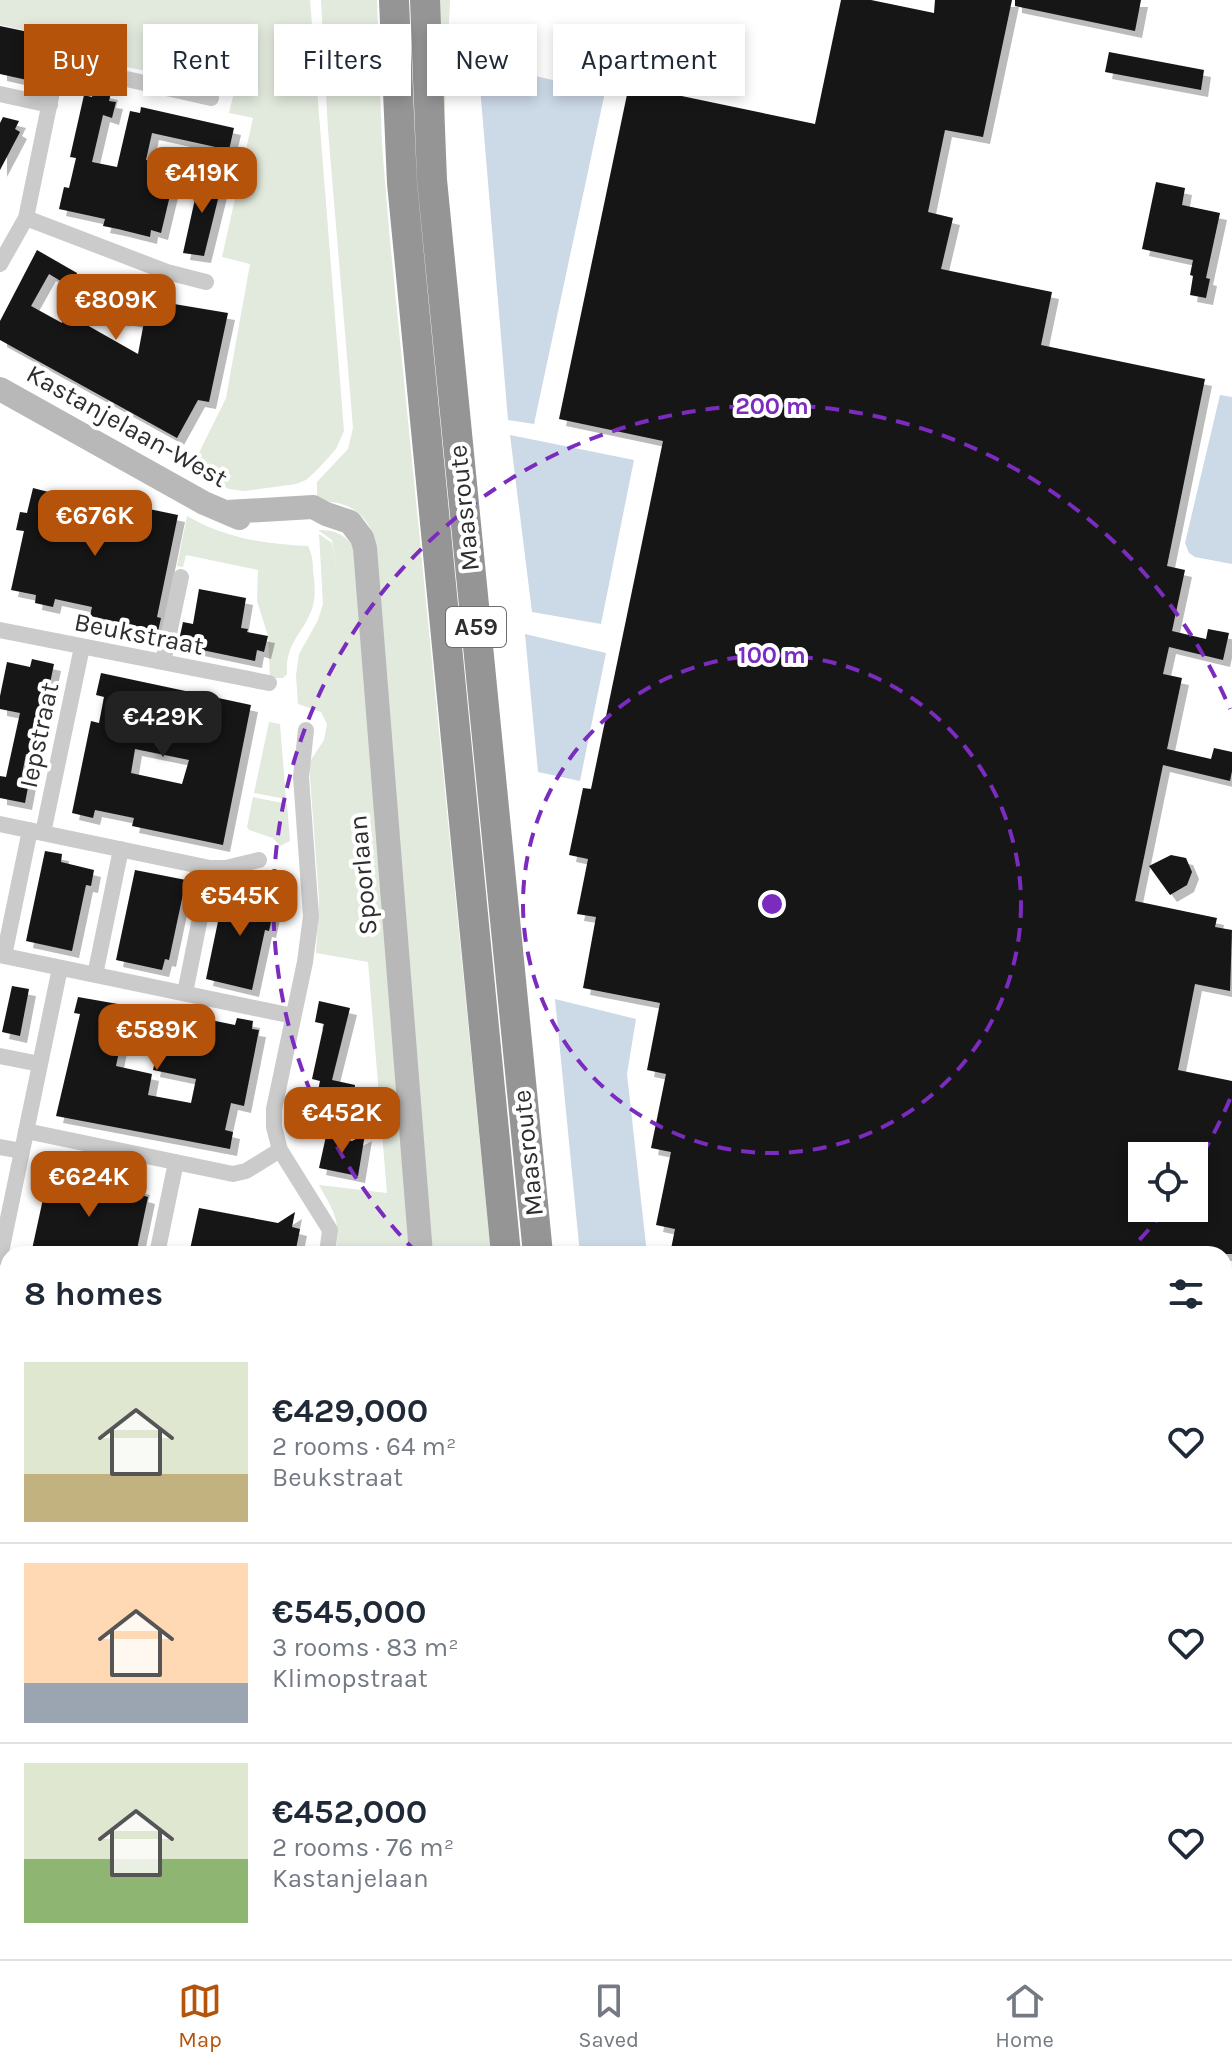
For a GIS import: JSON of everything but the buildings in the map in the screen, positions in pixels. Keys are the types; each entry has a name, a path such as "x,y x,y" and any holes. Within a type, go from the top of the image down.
{"highway":[{"name":"Maasroute","path":"394,0 402,183 505,1246"},
{"name":"Maasroute","path":"425,0 432,180 537,1246"}],"main road":[{"name":"Kastanjelaan-West","path":"0,389 204,503 227,512 313,507 326,514"},
{"name":"Spoorlaan","path":"326,514 350,522 365,548 420,1246"}],"street":[{"path":"0,264 26,218 53,87 62,71 82,69 211,98"},
{"path":"0,94 50,105"},
{"path":"26,218 167,272 206,282"},
{"path":"163,662 181,577"},
{"name":"Beukstraat","path":"0,630 269,683"},
{"name":"Iepstraat","path":"2,956 37,832 82,647"},
{"path":"306,730 301,777 311,916 305,962 274,1109 274,1127 280,1150 326,1219 330,1230 328,1246"},
{"path":"0,824 210,868 226,868 259,860"},
{"path":"95,975 121,849"},
{"path":"185,993 210,868"},
{"path":"2,956 293,1016"},
{"path":"1,1246 60,968"},
{"path":"0,1056 40,1064"},
{"path":"26,1131 240,1174 280,1150"},
{"path":"0,1147 22,1151"},
{"path":"159,1246 176,1162"}],"shaded area":[{"path":"0,0 310,0 312,24 274,24 274,96 318,96 344,431 336,449 306,480 244,491 229,489 191,469 226,398 250,264 222,257 253,118 229,113 233,96 258,96 258,24 143,24 143,70 127,67 127,24 24,24 24,30 0,25"},
{"path":"321,0 377,0 378,24 322,24"},
{"path":"440,0 450,0 449,24 440,24"},
{"path":"326,96 380,96 389,230 490,1246 430,1246 372,532 362,517 350,507 335,502 317,502 317,482 348,449 353,428"},
{"path":"442,96 445,96 444,127"},
{"path":"187,516 215,530 245,538 308,546 313,564 313,604 292,646 287,674 283,678 270,678 268,636 257,601 258,570 186,555 183,567 177,566"},
{"path":"318,530 339,534 354,547 412,1246 336,1246 337,1225 319,1185 387,1193 368,962 316,953 319,899 309,763 324,740 327,724 321,712 298,704 296,675 299,654 318,620 323,604 319,534 332,543 337,571 332,540"},
{"path":"269,722 280,724 286,799 254,793"},
{"path":"253,797 287,804 290,841 280,846 273,838 249,830"}],"water":[{"path":"537,76 553,80 553,96 604,96 534,424 508,420 481,96 537,96"},
{"path":"1220,395 1232,397 1232,564 1195,557 1189,553 1185,543"},
{"path":"510,435 634,460 601,624 532,612"},
{"path":"525,634 606,653 580,781 538,772"},
{"path":"555,999 636,1019 627,1074 646,1246 579,1246"}]}
